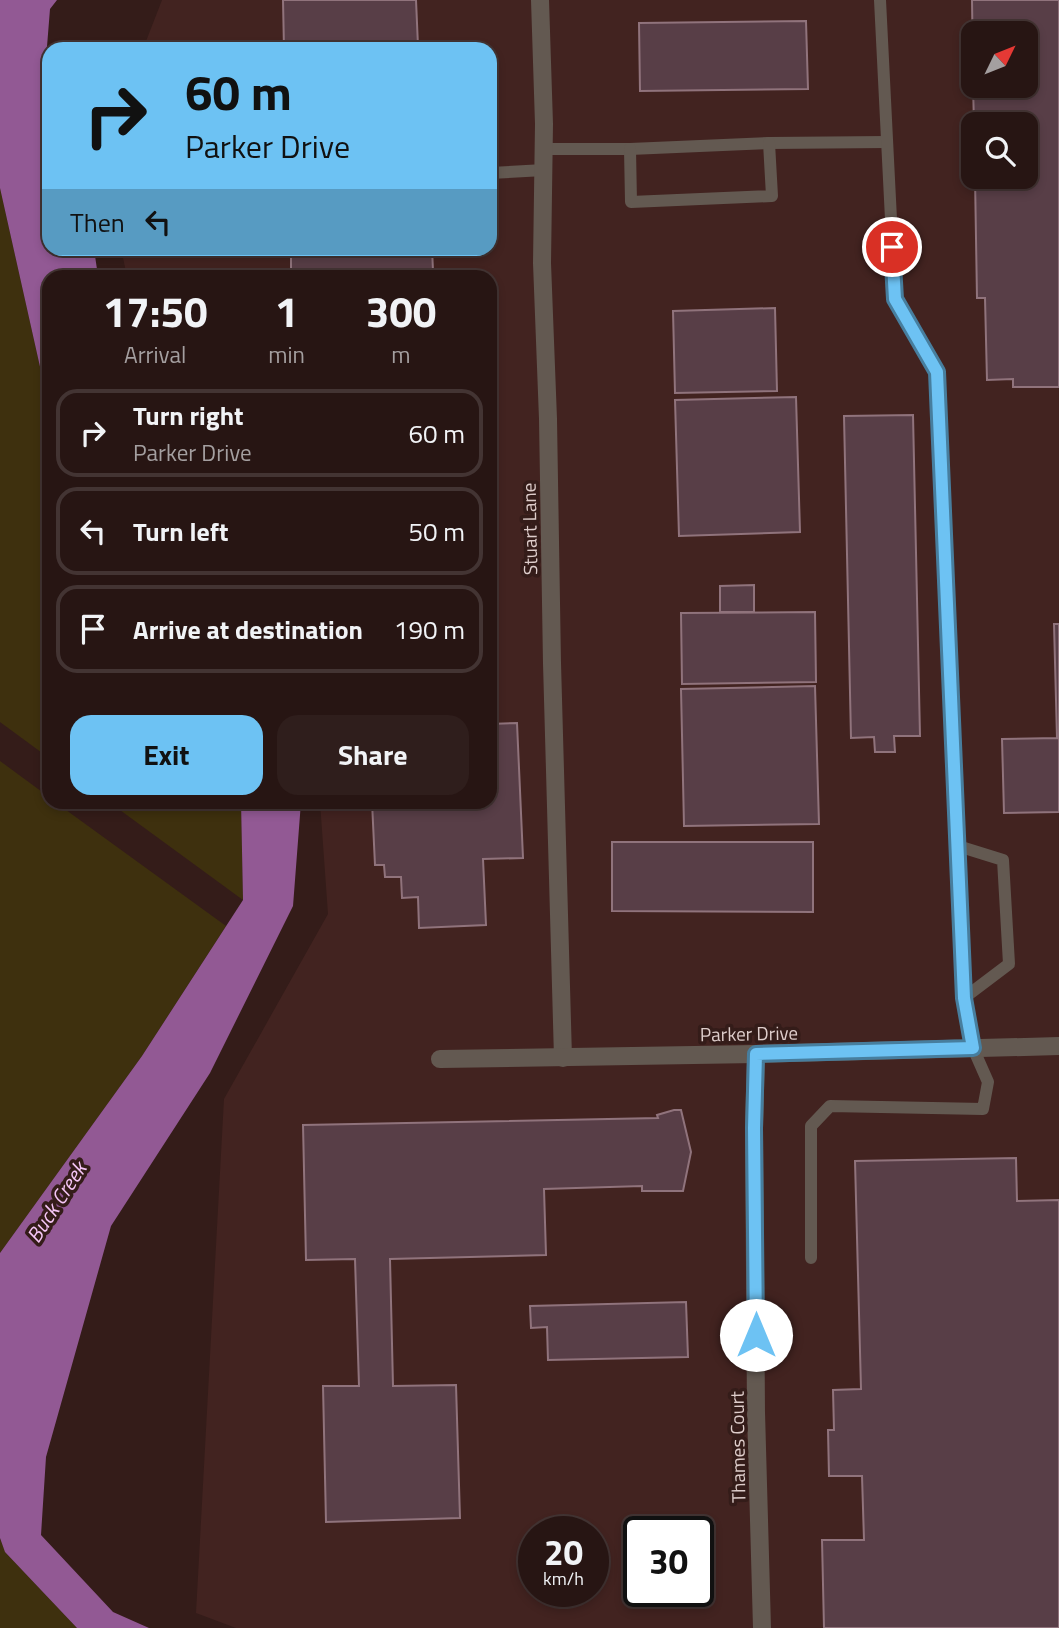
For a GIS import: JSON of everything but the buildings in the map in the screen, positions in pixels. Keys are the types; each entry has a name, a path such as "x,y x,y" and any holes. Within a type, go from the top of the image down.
{"street":[{"name":"Stuart Lane","path":"540,0 544,149 542,263 563,1058"},
{"name":"Parker Drive","path":"440,1059 1059,1046"},
{"name":"Thames Court","path":"756,1054 756,1412 762,1628"}],"lane":[{"path":"811,1258 811,1126 830,1106 984,1109 988,1082 973,1048 964,998 937,372 895,299 880,0"},
{"path":"630,149 631,202 746,197 772,195 769,142"},
{"path":"544,149 630,149 769,142 887,142"},
{"path":"497,173 544,170"},
{"path":"958,846 1003,860 1009,964 964,998"}],"shaded area":[{"path":"162,0 1059,0 1059,1628 236,1628 196,1613 224,1099 328,914 320,809 497,809 497,270 126,270 123,256 497,256 497,42 146,42"},
{"path":"0,188 42,376 42,753 0,722"},
{"path":"0,761 42,792 42,809 65,809 226,926 142,1056 0,1253"},
{"path":"119,809 241,809 243,900"},
{"path":"0,1539 6,1553 77,1628 0,1628"}],"water":[{"path":"0,0 57,0 50,9 47,42 42,42 42,256 95,256 97,270 42,270 42,376 0,188"},
{"name":"Buck Creek","path":"241,809 300,809 293,906 210,1073 111,1226 46,1457 41,1535 113,1612 149,1628 77,1628 5,1552 0,1538 0,1253 142,1056 243,900"}],"route":[{"path":"756,1335 756,1054 973,1048 964,998 937,372 895,299 892,247"}]}
